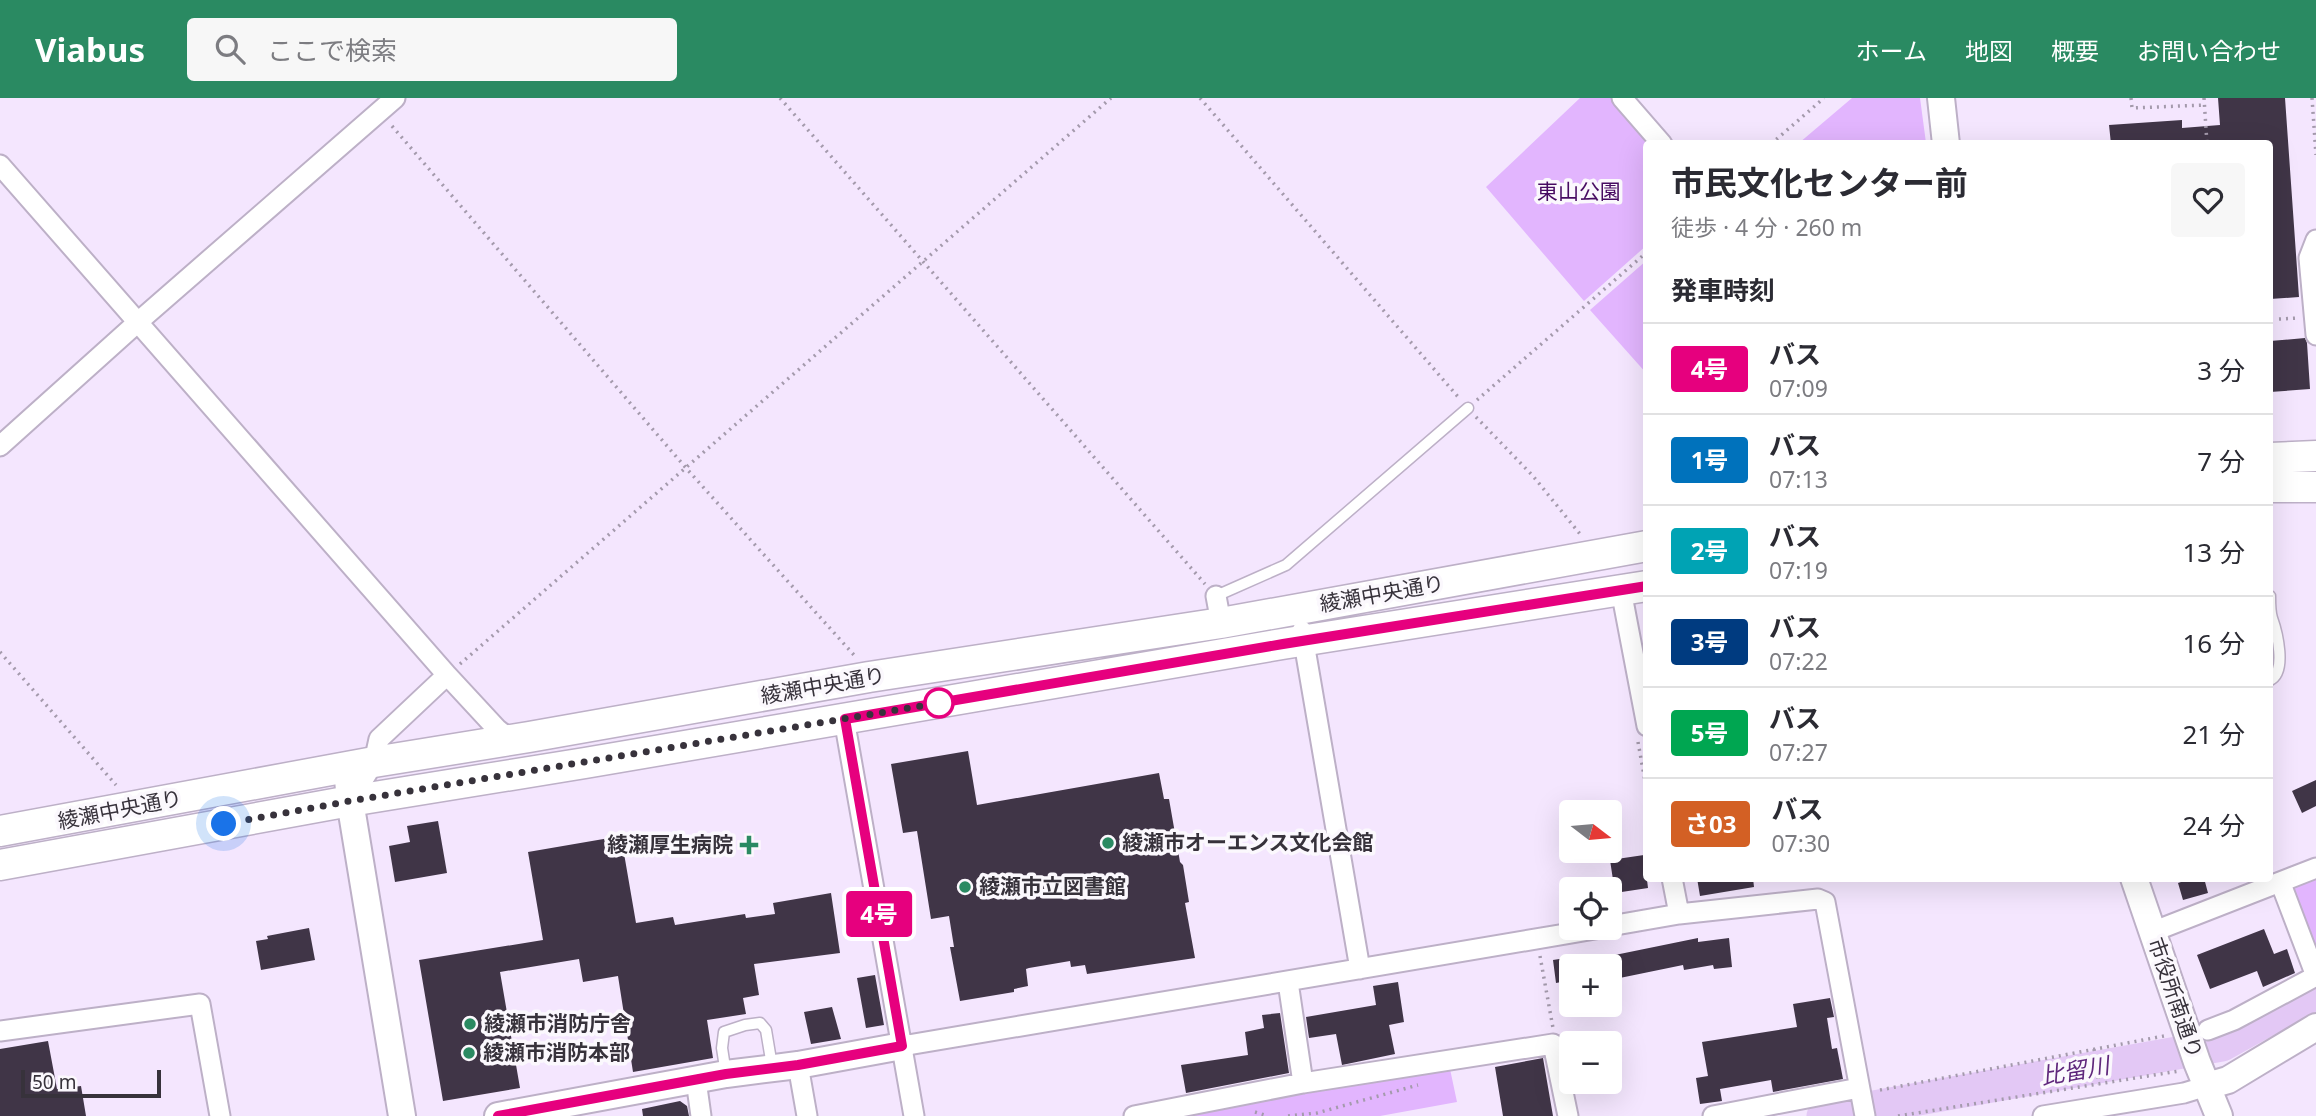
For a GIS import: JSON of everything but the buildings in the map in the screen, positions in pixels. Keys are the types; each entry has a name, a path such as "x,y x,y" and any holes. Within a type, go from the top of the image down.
{"main road":[{"path":"2273,458 2316,456"},
{"path":"2273,487 2316,487"},
{"name":"綾瀬中央通り","path":"0,831 869,677 1218,610 1299,609 1643,547"},
{"name":"綾瀬中央通り","path":"0,865 350,801 1634,588"}],"street":[{"path":"0,446 395,98"},
{"path":"1622,98 1659,140"},
{"path":"1941,98 1946,140"},
{"path":"0,165 447,675 510,740"},
{"path":"2316,240 2309,258 2316,335"},
{"path":"1634,588 1641,728"},
{"path":"1299,609 1360,969"},
{"path":"402,1116 350,801 361,765 379,739 447,675"},
{"path":"845,719 914,1116"},
{"path":"2286,888 2316,869"},
{"path":"1673,882 1679,914"},
{"name":"市役所南通り","path":"2135,882 2189,1047 2220,1116"},
{"path":"2152,932 2286,888 2316,883"},
{"path":"2189,1047 2316,976 2286,888"},
{"path":"1622,924 1679,914 1818,899 1825,902 1862,1102 1713,1116"},
{"path":"498,1116 590,1108 726,1074 1559,935"},
{"path":"1288,982 1303,1083"},
{"path":"0,1031 200,1004 220,1116"},
{"path":"2043,1116 2184,1093 2228,1080 2316,1027"},
{"path":"1133,1116 1303,1083 1553,1044 1568,1116"},
{"path":"785,1066 807,1116"},
{"path":"696,1080 701,1116"}],"lane":[{"path":"1218,610 1286,565 1468,408"},
{"path":"2273,623 2277,632 2279,671 2273,679"},
{"path":"726,1074 722,1048 724,1032 745,1025 760,1023 785,1066"}],"path":[{"path":"780,98 1218,610"},
{"path":"447,675 1111,98"},
{"path":"1200,98 1468,408 1533,476 1597,555"},
{"path":"1776,140 1824,98"},
{"path":"2131,98 2132,108 2204,105"},
{"path":"2204,98 2207,140"},
{"path":"2312,98 2316,155"},
{"path":"380,112 686,468 849,647 869,677"},
{"path":"1468,408 1643,255"},
{"path":"0,652 118,788 130,808"},
{"path":"1641,728 1643,749"},
{"path":"1537,938 1555,1037 1553,1044"},
{"path":"1862,1102 1870,1092 2094,1049 2189,1047"},
{"path":"1898,1116 2099,1081 2189,1047"},
{"path":"2094,1049 2099,1081"},
{"path":"1288,1116 1317,1113 1418,1086 1414,1066"}],"green space":[{"name":"東山公園","path":"1580,98 1612,98 1647,140 1643,140 1643,249 1584,301 1486,187"},
{"path":"1852,98 1920,98 1926,140 1803,140"},
{"path":"1643,264 1643,370 1590,310"},
{"path":"2316,875 2316,954 2289,888"},
{"path":"1450,1069 1457,1102 1380,1116 1169,1116 1320,1087"}],"waterway":[{"name":"比留川","path":"1823,1116 2222,1045 2316,993"}],"bus line":[{"name":"4号","path":"498,1116 726,1074 798,1065 902,1046 845,719 1283,644 1643,587"}],"place":[{"name":"綾瀬市オーエンス文化会館","path":"1108,843"},
{"name":"綾瀬厚生病院","path":"749,845"},
{"name":"綾瀬市立図書館","path":"965,887"},
{"name":"綾瀬市消防庁舎","path":"470,1024"},
{"name":"綾瀬市消防本部","path":"469,1053"}],"route":[{"path":"224,824 939,703"}]}
